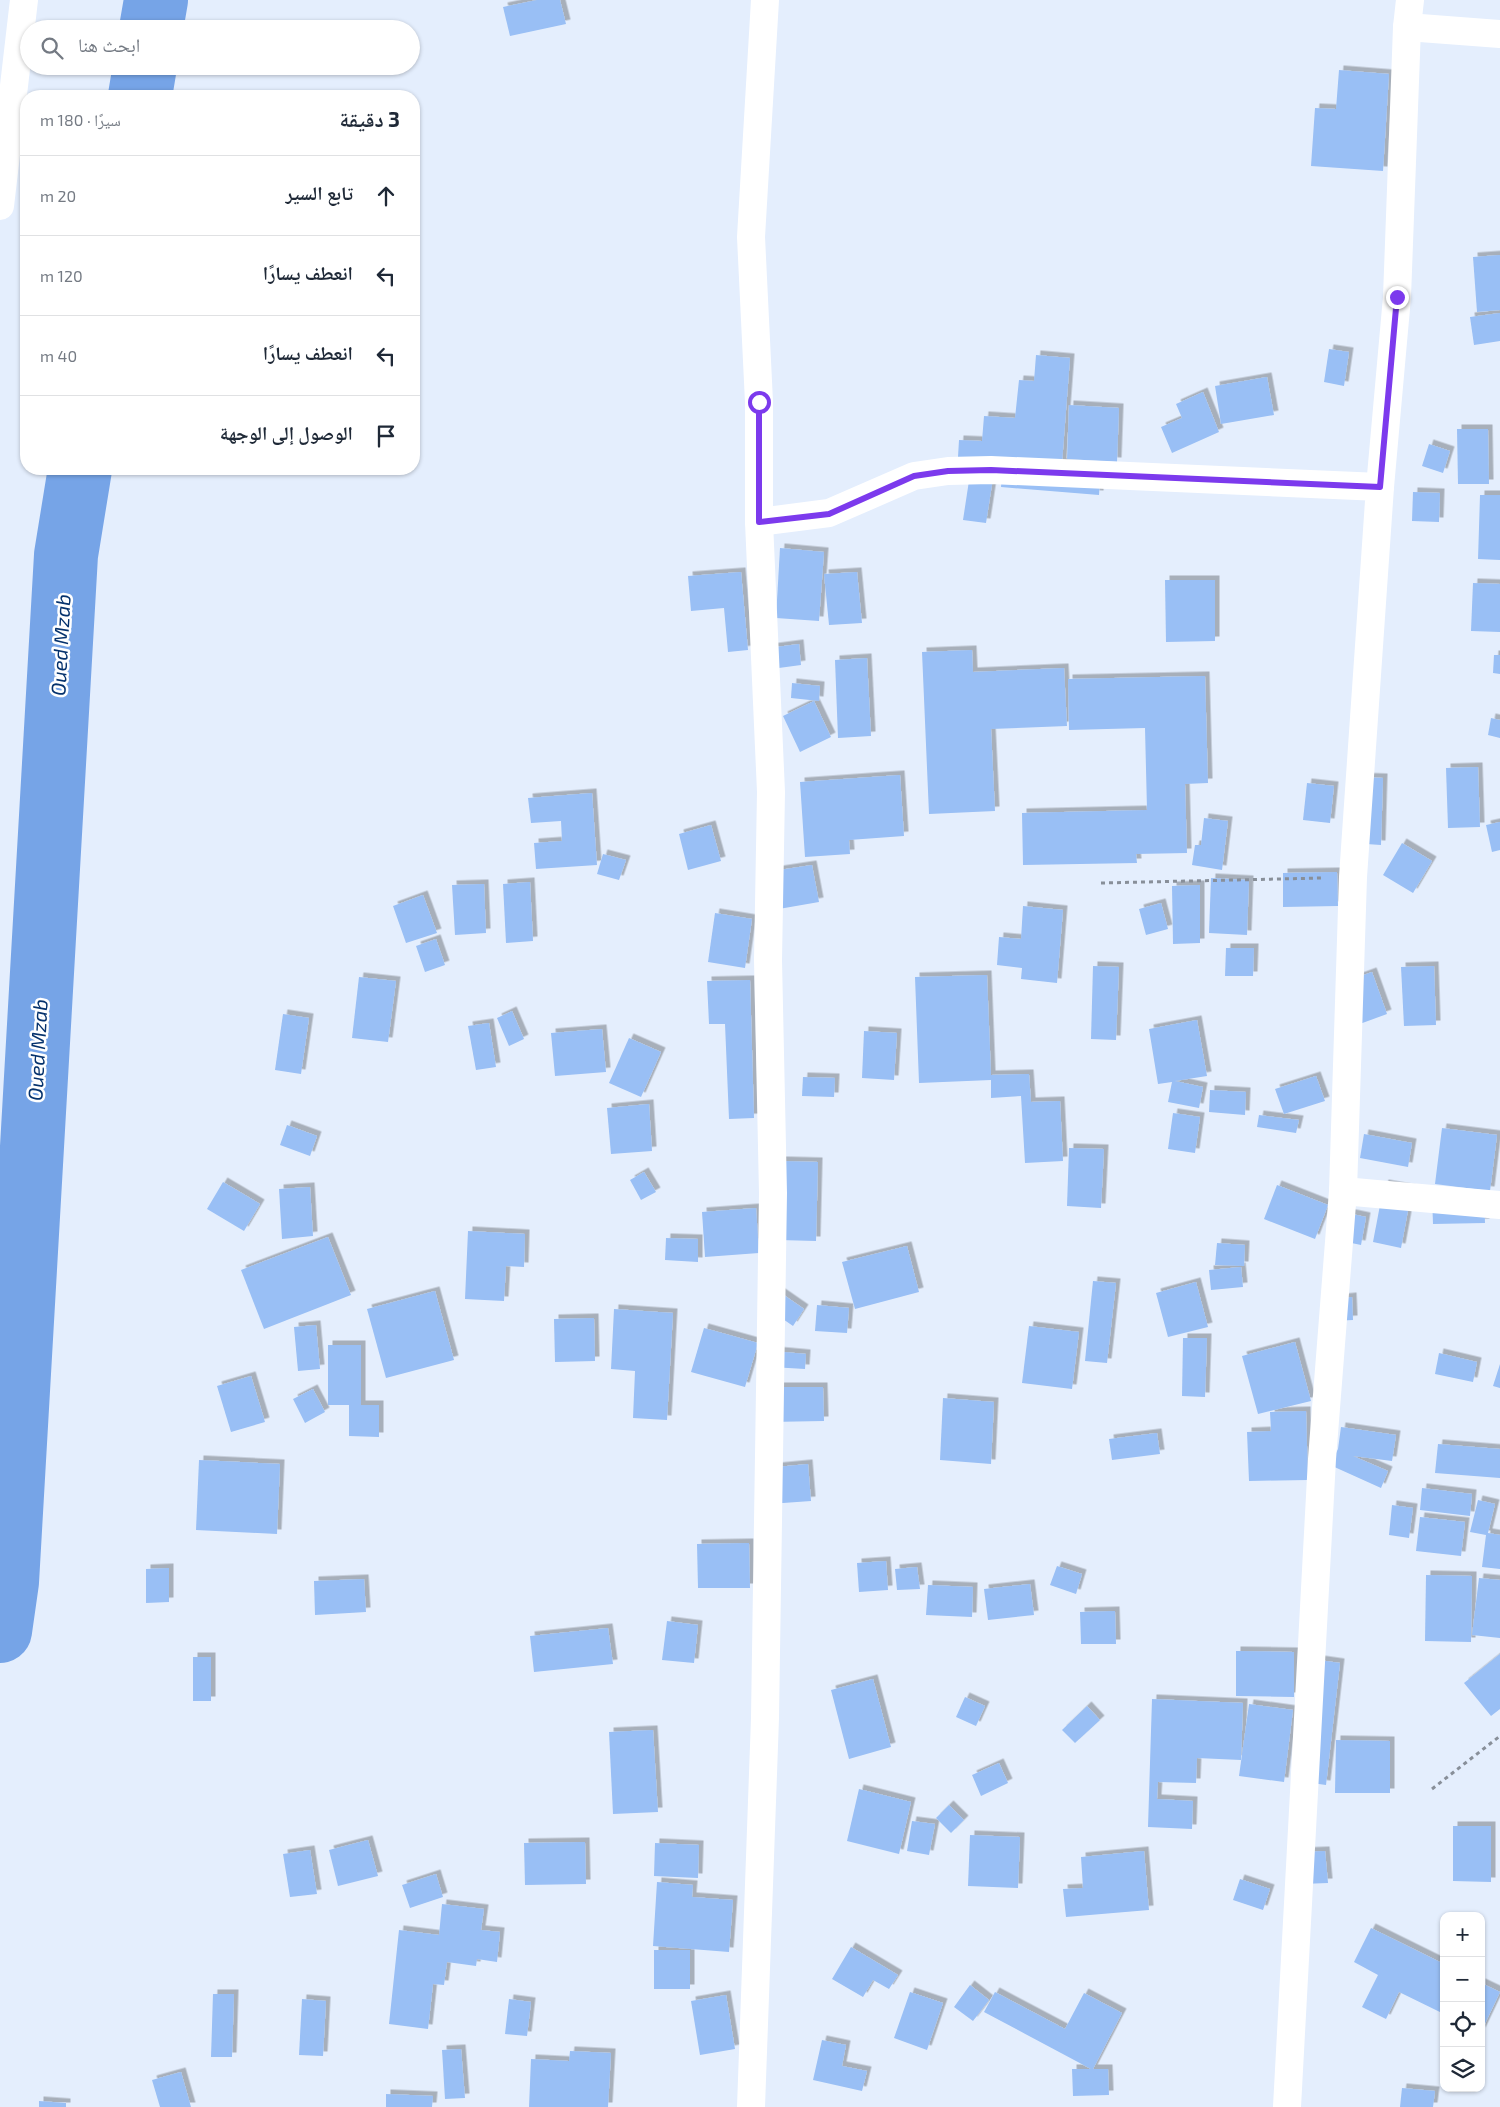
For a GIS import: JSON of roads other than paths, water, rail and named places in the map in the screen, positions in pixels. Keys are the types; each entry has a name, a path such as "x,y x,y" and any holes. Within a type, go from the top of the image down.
{"street":[{"path":"22,20 24,0"},
{"path":"751,2107 765,1718 773,1193 768,960 771,792 759,522 759,402 751,237 765,0"},
{"path":"1287,2107 1322,1459 1343,1192 1352,877 1380,487 1397,297 1407,27 1410,0"},
{"path":"1407,27 1500,34"},
{"path":"0,206 20,34"},
{"path":"759,522 829,514 914,476 948,471 991,470 1380,487"},
{"path":"1343,1192 1500,1205"}],"waterway":[{"name":"Oued Mzab","path":"153,20 156,0"},
{"name":"Oued Mzab","path":"141,90 144,75"},
{"name":"Oued Mzab","path":"0,1631 7,1582 66,555 79,475"}]}
